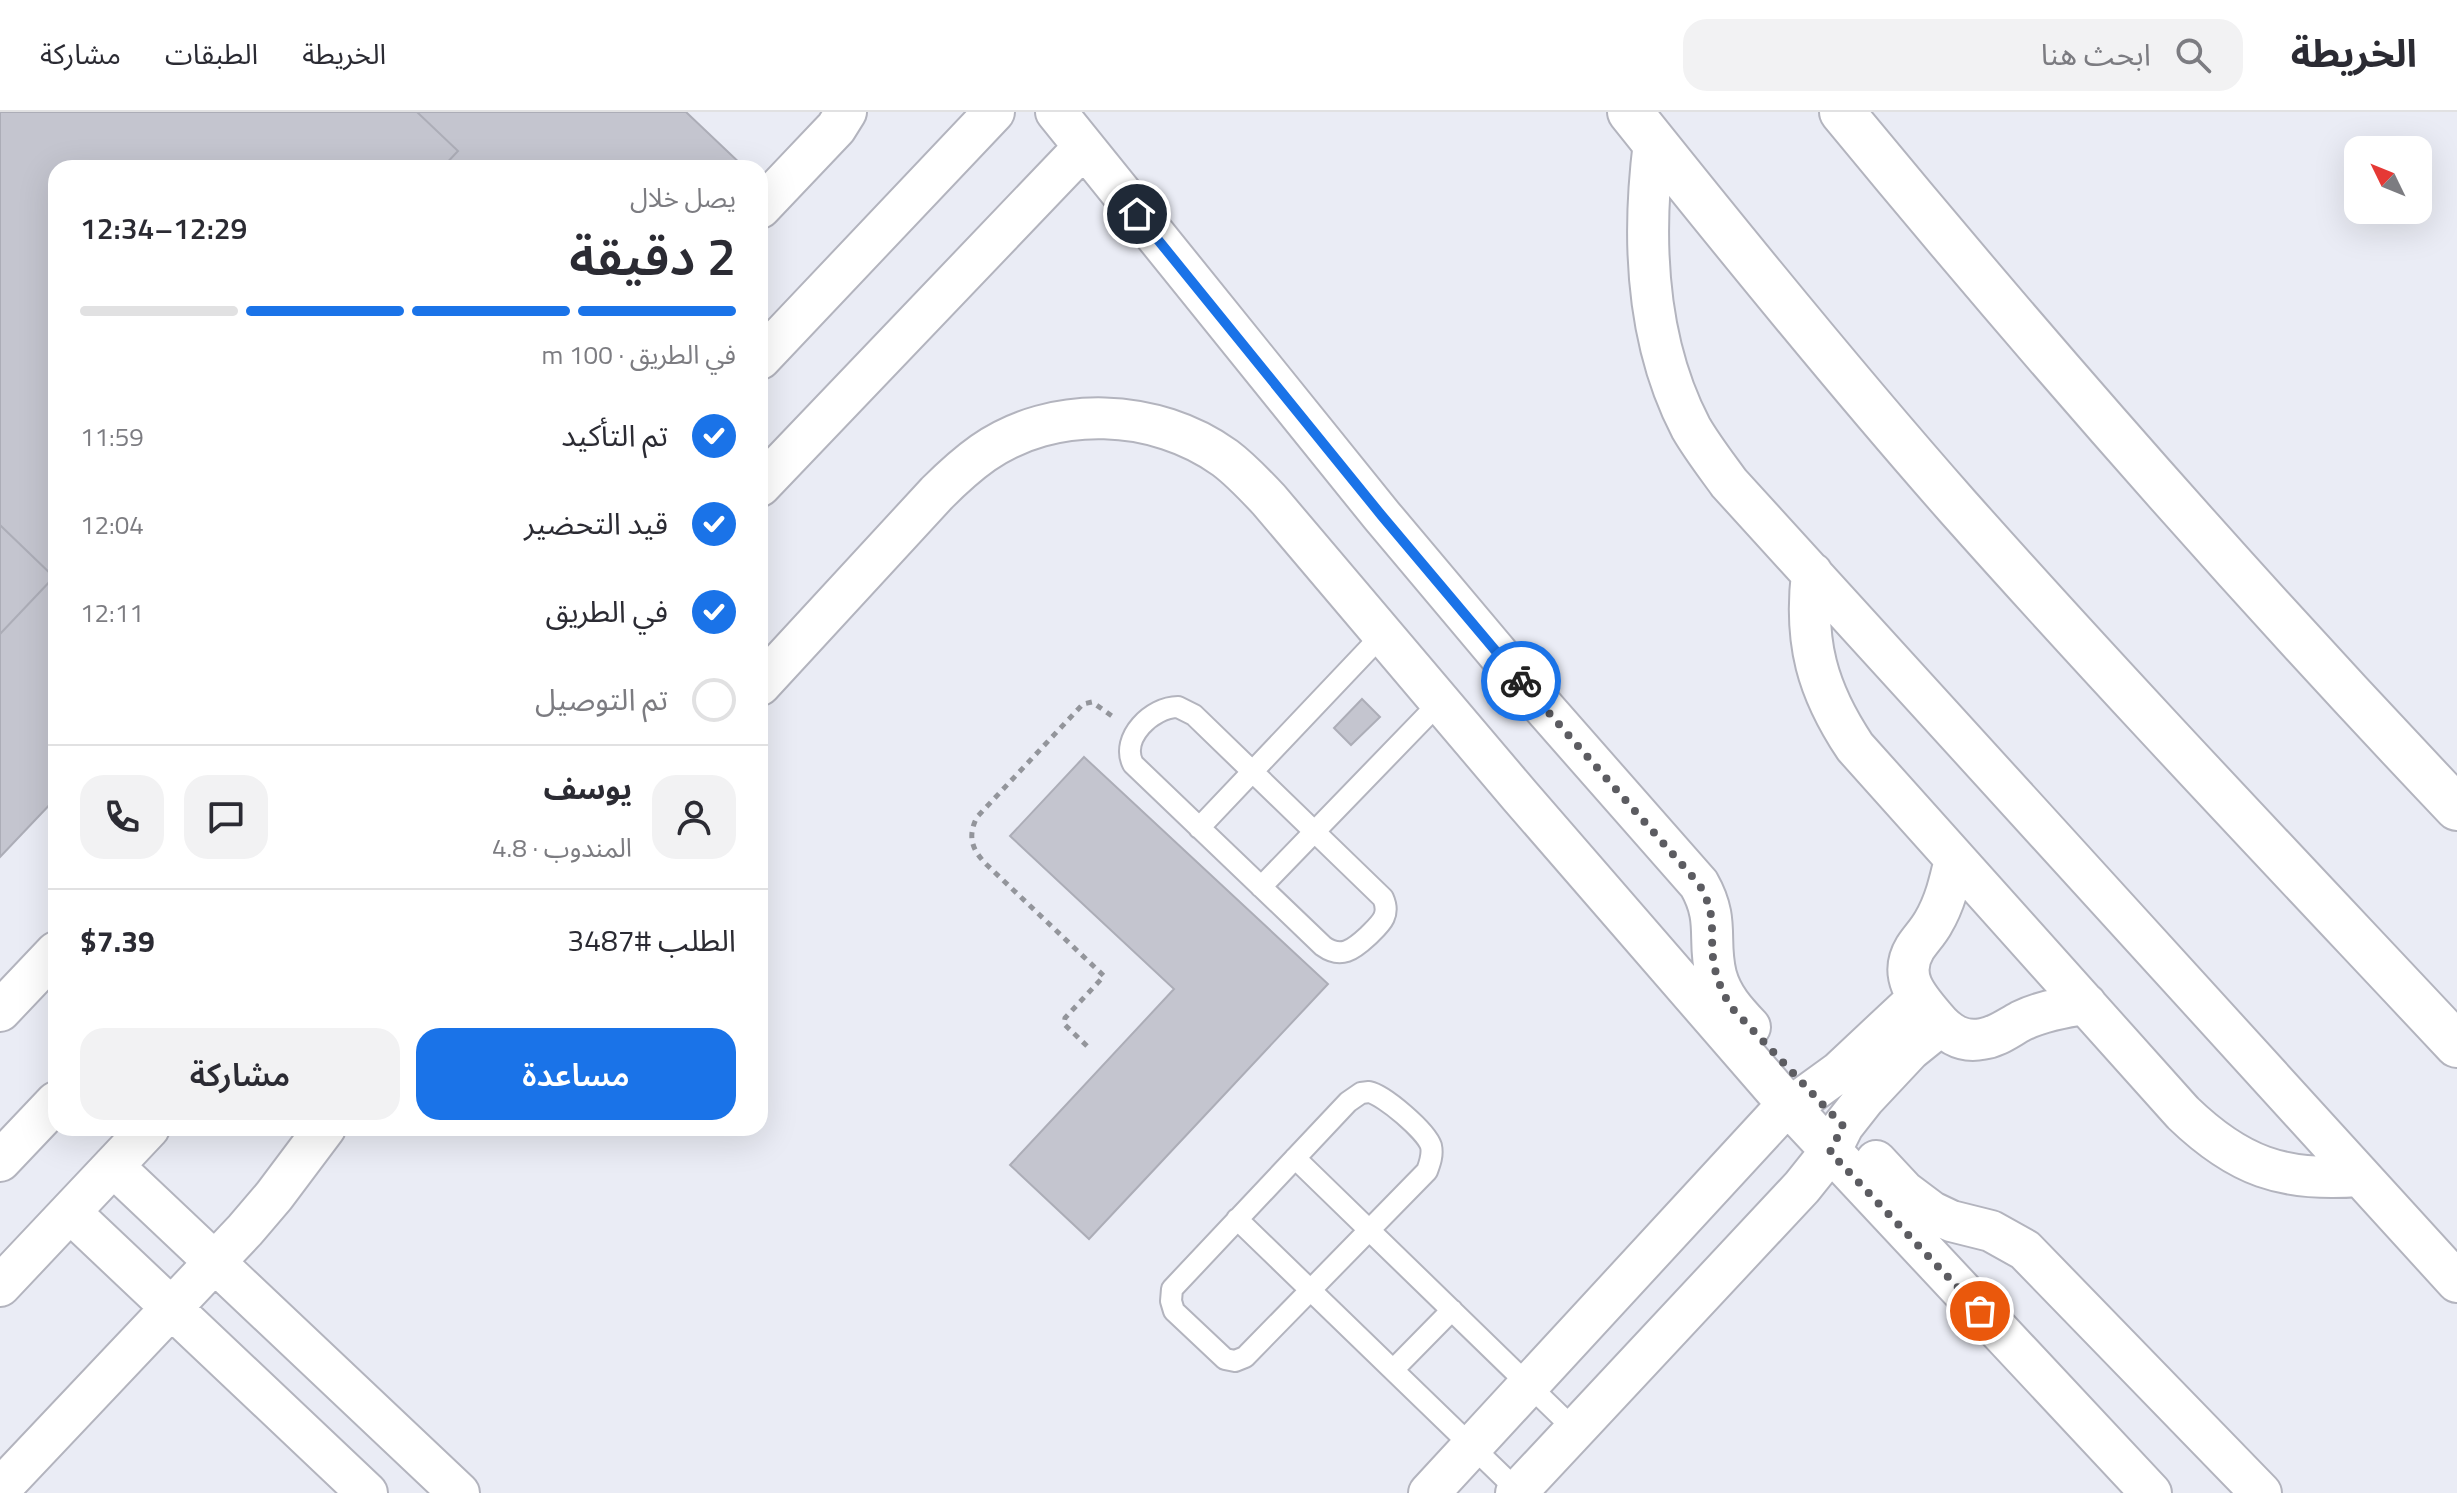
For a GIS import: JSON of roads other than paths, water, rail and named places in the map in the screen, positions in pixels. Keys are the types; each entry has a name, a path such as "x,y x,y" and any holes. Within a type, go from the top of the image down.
{"main road":[{"path":"1842,112 2180,507 2457,808"},
{"path":"1642,127 1823,350 1957,506 2074,636 2457,1045"}],"street":[{"path":"768,351 994,112"},
{"path":"1056,112 1382,516 1699,884 1711,911 1713,959 1722,991 1800,1100"},
{"path":"768,198 835,117"},
{"path":"1642,127 1650,284 1658,332 1670,378 1692,430 1710,457 1729,483 2457,1282"},
{"path":"768,478 1084,147"},
{"path":"768,676 959,471 1013,436 1042,426 1105,418 1152,425 1196,441 1224,457 1269,500 1440,702 2151,1493"},
{"path":"1812,573 1808,604 1809,635 1815,665 1824,694 1855,747 2183,1113 2206,1135 2233,1154 2263,1167 2294,1176 2359,1176"},
{"path":"1955,859 1944,902 1910,958 1909,979 1930,1012 1951,1034 1977,1040 1990,1038 2042,1012 2086,1004"},
{"path":"0,1011 48,960"},
{"path":"1429,1493 1774,1119 1867,1048 1930,1012"},
{"path":"1517,1492 1802,1187 1930,1012"},
{"path":"0,1161 48,1110"},
{"path":"0,1286 141,1136"},
{"path":"0,1489 274,1196 319,1136"},
{"path":"1836,1139 1917,1203 1951,1221 1991,1231 2025,1250 2261,1493"},
{"path":"113,1166 459,1493"},
{"path":"70,1212 367,1493"}],"lane":[{"path":"1199,828 1382,635"},
{"path":"1261,887 1440,702"},
{"path":"1178,707 1194,715 1252,772 1380,895 1387,908 1382,922 1353,950 1332,952 1133,764 1129,749 1134,735 1160,711 1178,707"},
{"path":"1361,1093 1383,1097 1425,1136 1432,1153 1427,1171 1245,1357 1235,1361 1221,1356 1178,1315 1171,1301 1175,1285 1295,1158 1348,1102 1361,1093"},
{"path":"1295,1158 1575,1430"},
{"path":"1237,1219 1517,1492"},
{"path":"1393,1370 1452,1310"}]}
